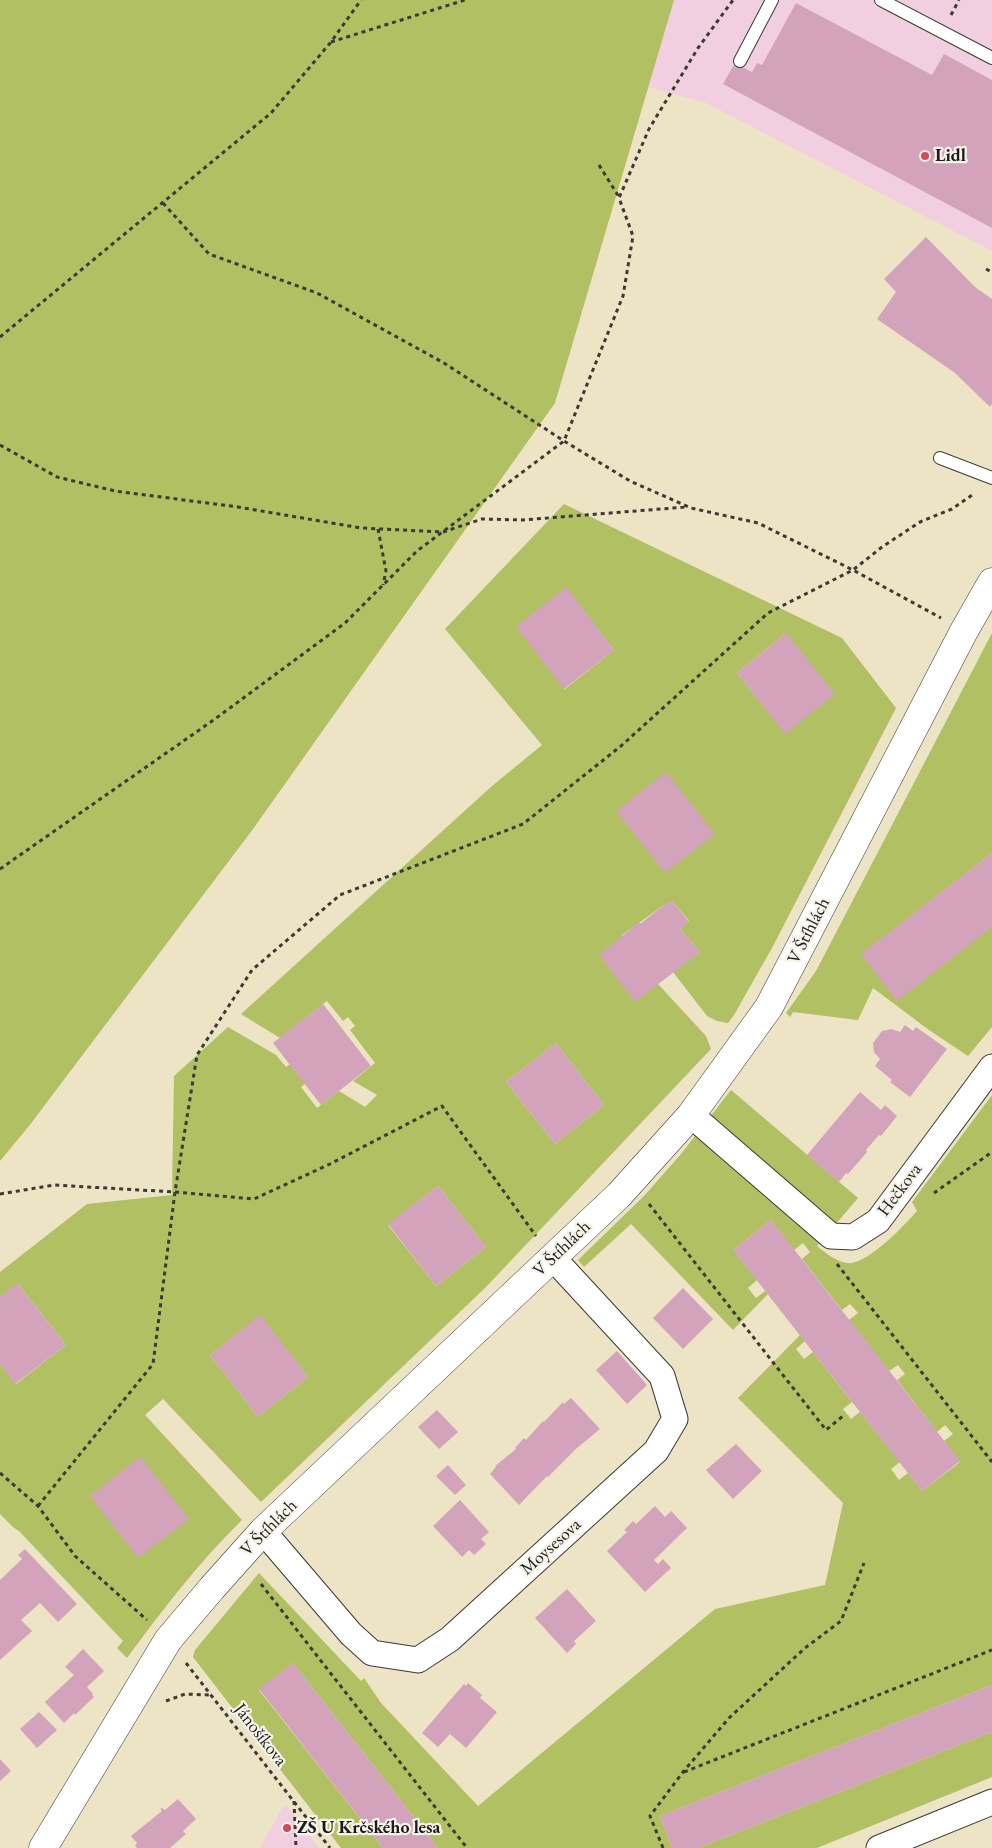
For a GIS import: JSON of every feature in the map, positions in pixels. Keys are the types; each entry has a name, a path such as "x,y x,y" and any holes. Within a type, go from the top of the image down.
{"street":[{"name":"V Štíhlách","path":"43,1848 160,1632 212,1588 263,1531 619,1194 691,1115 769,1006 964,631 992,582"},
{"name":"Hečkova","path":"691,1115 831,1236 853,1237 878,1221 992,1067"},
{"name":"Moysesova","path":"263,1531 351,1634 372,1653 418,1660 450,1639 656,1450 675,1419 662,1376 553,1258"},
{"path":"879,1848 992,1802"}],"lane":[{"path":"740,61 772,0"},
{"path":"881,0 992,58"},
{"path":"940,458 991,477"}],"path":[{"path":"0,337 271,113 331,42 361,0"},
{"path":"331,42 465,0"},
{"path":"619,198 649,129 698,48 733,0"},
{"path":"0,869 215,719 345,623 417,551 564,441 623,296 632,236 619,198 599,165"},
{"path":"163,203 209,254 317,293 444,363 564,441 630,481 688,506 758,523 853,570 964,631"},
{"path":"986,270 992,272"},
{"path":"0,445 57,477 115,491 238,507 360,528 443,532 482,519 522,520 688,506"},
{"path":"38,1506 153,1364 175,1192 197,1055 252,970 340,896 523,824 621,746 768,613 853,570 882,547 920,522 952,509 974,494 991,477"},
{"path":"378,528 386,570 383,586"},
{"path":"0,1194 54,1185 254,1199 330,1164 442,1106 553,1258"},
{"path":"646,1200 826,1430 843,1416"},
{"path":"836,1261 992,1462"},
{"name":"Jánošíkova","path":"0,1473 38,1506 75,1556 160,1632 330,1848"},
{"path":"663,1848 650,1816 683,1772 729,1718 805,1648 841,1621 864,1563"},
{"path":"261,1584 467,1848"},
{"path":"683,1772 992,1650"},
{"path":"294,1801 296,1848"}],"shaded area":[{"path":"674,0 992,0 992,251 706,103 648,87"},
{"name":"ZŠ U Krčského lesa","path":"286,1805 319,1848 260,1848 282,1808"}],"green space":[{"path":"0,0 674,0 555,403 253,829 29,1126 0,1161"},
{"path":"564,504 842,638 896,708 772,948 728,1023 717,1021 707,1016 673,972 700,952 680,929 689,921 672,901 622,935 658,984 706,1036 711,1049 486,1287 261,1502 163,1399 145,1415 242,1520 182,1586 127,1658 117,1648 123,1641 20,1532 0,1514 0,1364 16,1384 66,1345 18,1284 0,1297 0,1272 87,1204 172,1195 174,1076 228,1027 276,1055 286,1067 290,1064 305,1084 301,1087 317,1108 339,1091 365,1107 377,1095 353,1081 375,1063 350,1030 355,1026 348,1017 343,1021 327,1001 280,1038 241,1014 492,786 542,745 445,629","holes":["566,588 614,650 564,689","786,633 785,733 737,673","556,1043 604,1105 555,1144 506,1082","438,1186 486,1247 436,1286 388,1225","260,1316 308,1377 258,1417 210,1355"]},
{"path":"992,633 992,853 862,954 992,927 992,1027 968,1056 929,1030 873,988 858,1020 793,1012 790,1017 786,1013 816,971"},
{"path":"731,1090 858,1198 817,1246 835,1259 847,1263 855,1262 874,1252 917,1211 912,1202 992,1095 992,1685 660,1816 672,1848 438,1848 293,1663 259,1690 383,1848 341,1848 193,1657 195,1650 259,1573 361,1681 364,1678 381,1703 478,1806 715,1609 825,1585 843,1503 738,1398 800,1335 805,1341 796,1349 804,1359 813,1352 852,1402 843,1409 851,1419 860,1412 900,1462 891,1469 899,1480 908,1473 922,1491 960,1462 944,1441 953,1434 945,1425 937,1432 897,1380 905,1374 898,1365 889,1371 849,1320 858,1313 850,1304 842,1310 802,1259 810,1252 803,1243 794,1250 771,1220 733,1250 757,1280 748,1288 756,1298 765,1291 768,1294 733,1330 631,1224 584,1267 578,1260 644,1196 681,1154"},
{"path":"992,1732 992,1777 817,1848 698,1848"}],"building":[{"name":"Lidl","path":"796,3 932,75 944,54 992,80 992,228 723,84 735,63 752,72 757,63 762,65"},
{"path":"926,237 975,287 992,299 992,404 990,407 955,373 877,319 896,292 884,279"},
{"path":"566,587 614,650 564,689 516,627"},
{"path":"786,633 835,694 785,734 737,673"},
{"path":"666,772 715,834 665,873 616,811"},
{"path":"992,853 992,927 897,1001 861,954"},
{"path":"672,901 689,922 680,929 700,952 635,1002 599,955 639,922 640,924"},
{"path":"323,1004 371,1066 321,1105 273,1043"},
{"path":"905,1025 913,1031 916,1027 947,1049 910,1097 890,1082 892,1080 875,1066 880,1059 874,1052 873,1043 882,1031 891,1029 900,1032"},
{"path":"556,1043 604,1105 555,1144 506,1082"},
{"path":"860,1092 881,1110 885,1105 897,1116 839,1182 807,1155"},
{"path":"438,1186 486,1247 436,1286 388,1224"},
{"path":"771,1220 960,1461 922,1491 733,1250"},
{"path":"17,1283 66,1345 15,1384 0,1364 0,1297"},
{"path":"683,1288 713,1319 683,1349 653,1318"},
{"path":"260,1315 308,1377 258,1417 210,1355"},
{"path":"617,1351 647,1385 627,1404 596,1370"},
{"path":"571,1398 600,1429 547,1476 519,1505 490,1474 495,1466 516,1449 524,1438 526,1440 563,1402 564,1404"},
{"path":"437,1410 458,1432 439,1449 418,1427"},
{"path":"736,1444 762,1471 733,1499 706,1470"},
{"path":"140,1457 189,1519 138,1558 90,1496"},
{"path":"448,1465 466,1485 455,1495 436,1476"},
{"path":"460,1500 489,1532 481,1539 486,1544 474,1555 469,1550 462,1557 433,1526"},
{"path":"655,1506 665,1517 671,1511 687,1528 654,1560 658,1564 663,1559 671,1568 645,1592 607,1551 627,1532 624,1530 633,1521 636,1524"},
{"path":"25,1549 77,1604 58,1622 40,1603 21,1620 32,1631 0,1660 0,1580 22,1559 18,1555"},
{"path":"567,1589 596,1621 574,1641 576,1644 567,1653 535,1618"},
{"path":"83,1649 104,1671 87,1687 94,1697 64,1723 45,1702 74,1675 65,1667"},
{"path":"293,1663 438,1848 383,1848 259,1689"},
{"path":"468,1683 482,1695 480,1698 497,1712 466,1748 450,1734 438,1747 422,1733 464,1684 466,1686"},
{"path":"992,1685 992,1732 698,1848 672,1848 660,1816"},
{"path":"39,1712 57,1730 37,1748 20,1729"},
{"path":"0,1759 11,1771 0,1781"},
{"path":"178,1799 196,1819 183,1831 186,1834 170,1848 137,1848 135,1846 137,1843 131,1836 162,1811 160,1809 165,1810"}],"place":[{"name":"Lidl","path":"925,156"},
{"name":"ZŠ U Krčského lesa","path":"287,1828"}]}
